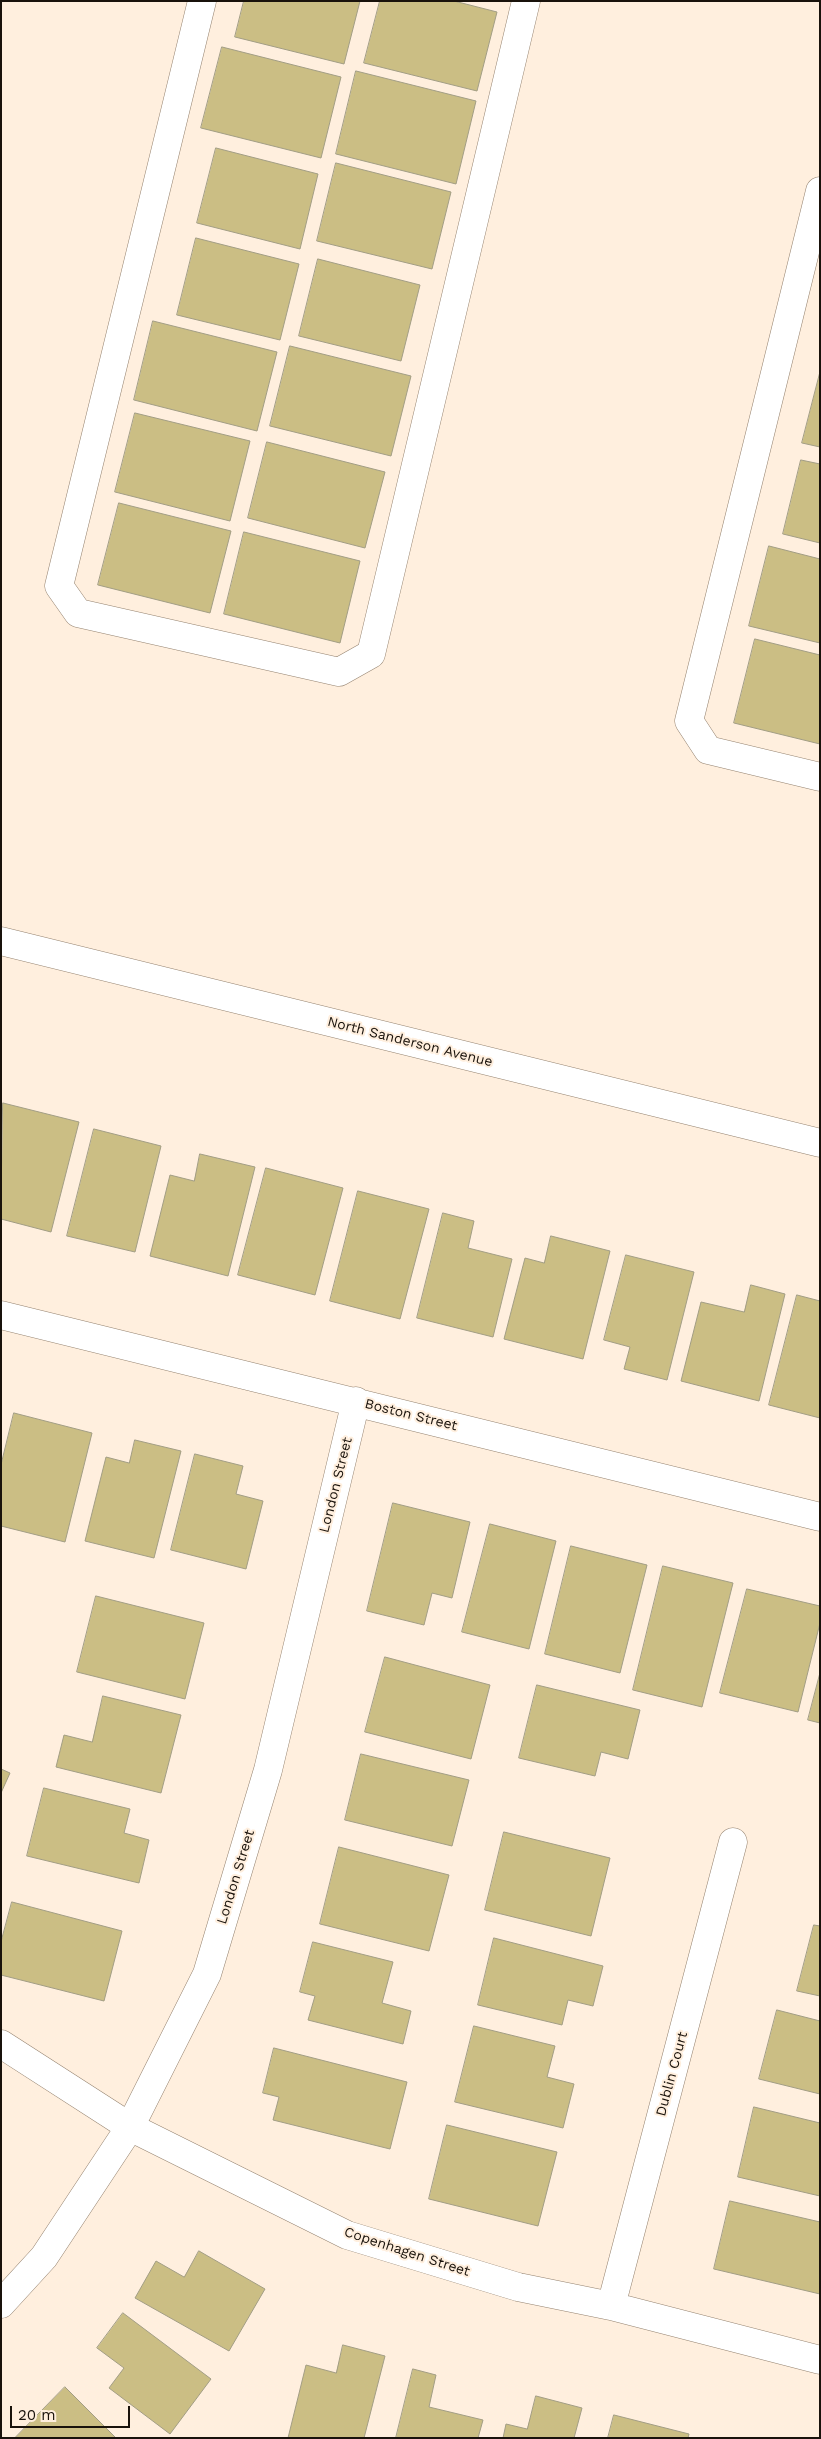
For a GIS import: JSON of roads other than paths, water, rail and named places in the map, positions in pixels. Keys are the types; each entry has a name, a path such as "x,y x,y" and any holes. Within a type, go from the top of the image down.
{"main road":[{"path":"202,1 59,586 78,613 340,672 371,654 526,1"},
{"path":"820,190 689,721 708,750 820,777"},
{"name":"North Sanderson Avenue","path":"1,941 820,1143"},
{"name":"Boston Street","path":"1,1315 356,1401 820,1517"},
{"name":"London Street","path":"1,2304 44,2257 130,2127 207,1974 268,1770 356,1401"},
{"name":"Dublin Court","path":"611,2306 733,1842"},
{"name":"Copenhagen Street","path":"1,2044 130,2127 346,2235 518,2287 611,2306 820,2360"}]}
